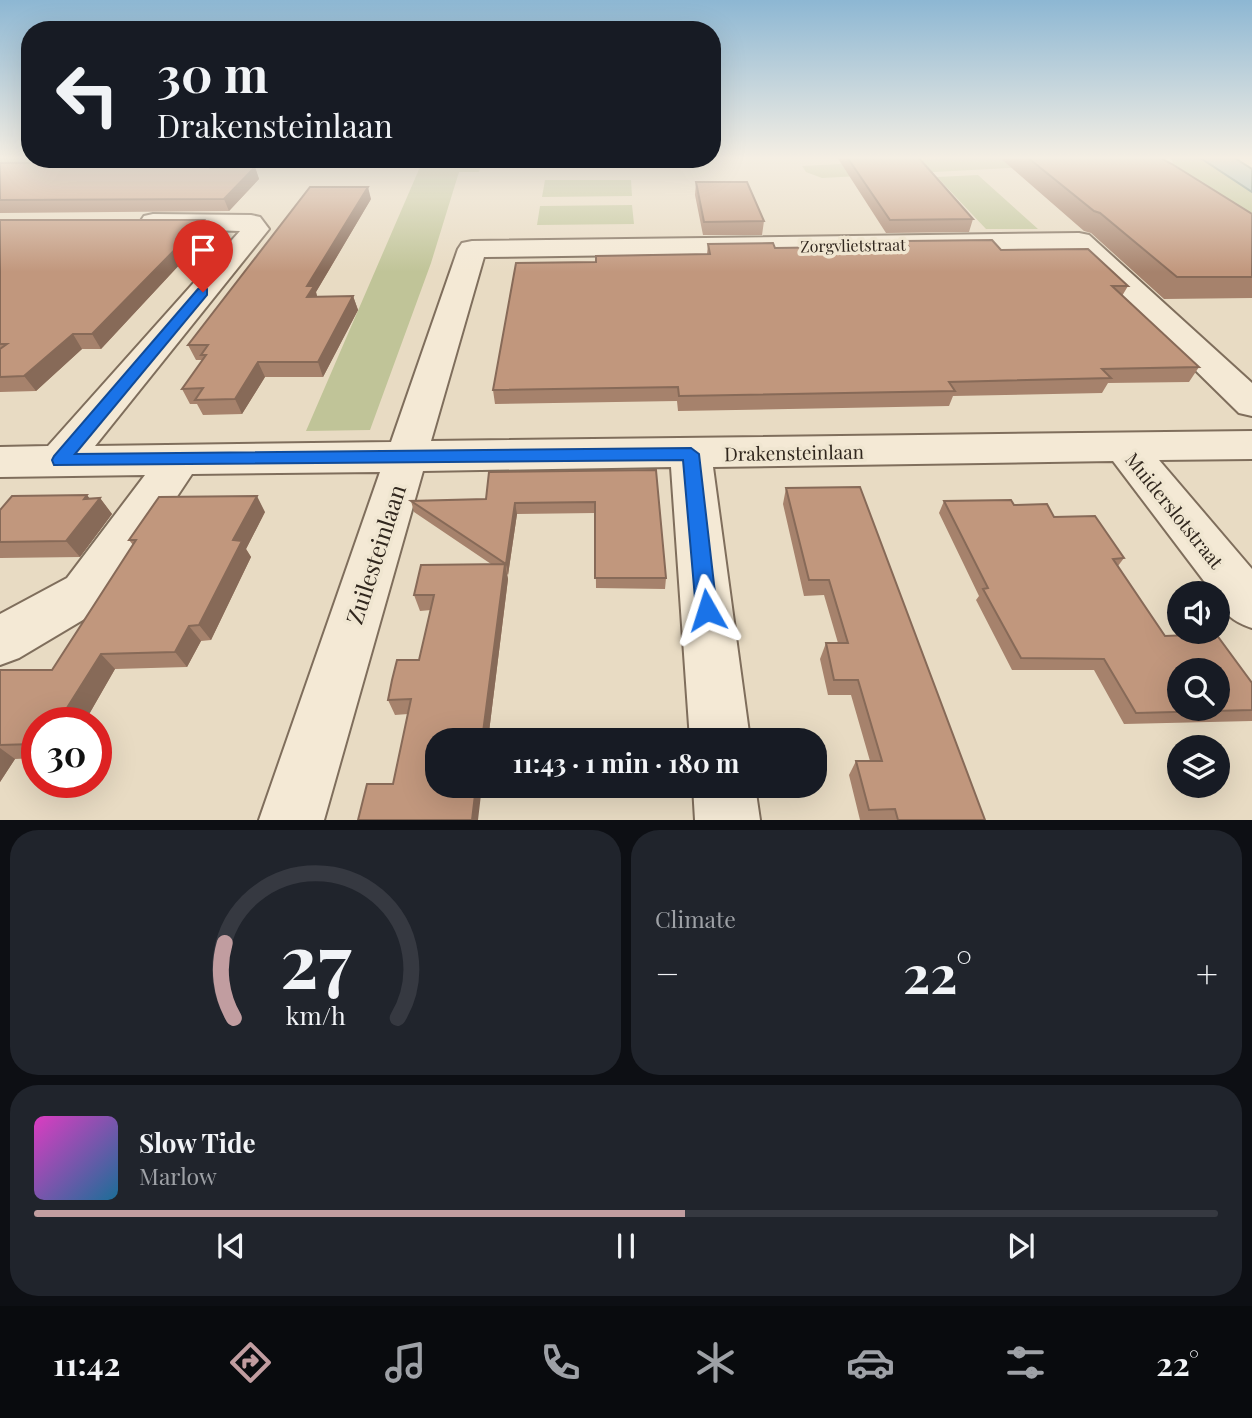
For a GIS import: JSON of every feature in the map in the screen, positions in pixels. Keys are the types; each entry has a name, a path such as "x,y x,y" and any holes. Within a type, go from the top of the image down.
{"street":[{"path":"61,460 256,229 251,223 234,222 125,222"},
{"name":"Zorgvlietstraat","path":"472,249 1079,241 1252,404"},
{"name":"Zuilesteinlaan","path":"291,820 472,249"},
{"name":"Drakensteinlaan","path":"0,462 1252,445"},
{"name":"Muiderslotstraat","path":"1124,446 1252,606"},
{"path":"691,454 719,728"},
{"path":"0,641 85,593 180,459"},
{"path":"725,798 727,820"}],"green space":[{"path":"408,195 452,195 431,263 370,430 306,431"},
{"path":"542,195 632,196 542,197"},
{"path":"954,195 1001,195 1038,229 986,229"},
{"path":"1198,195 1252,195 1252,232"},
{"path":"632,205 634,224 537,225 540,206"}],"building":[{"path":"0,195 228,195 224,199 0,200"},
{"path":"304,195 363,195 307,286 314,286 307,297 353,296 318,362 258,362 235,399 195,400 203,388 182,389 206,355 201,355 208,345 188,345"},
{"path":"699,195 753,195 764,221 704,222"},
{"path":"873,195 952,195 973,219 890,220"},
{"path":"1074,195 1222,195 1252,214 1252,277 1177,277 1100,213"},
{"path":"0,220 204,220 92,334 73,334 24,376 0,377 0,349 7,344 0,344"},
{"path":"992,240 1001,250 1088,249 1128,286 1112,286 1199,367 1102,369 1111,378 949,382 955,391 679,396 678,387 493,390 516,263 596,262 596,256 710,254 708,244 773,243 775,248 908,246 904,241"},
{"path":"656,470 666,578 595,578 595,502 515,503 506,564 411,501 486,499 489,472"},
{"path":"860,487 985,820 898,820 895,809 869,810 856,761 882,761 858,680 834,680 826,643 848,643 829,580 809,580 786,488"},
{"path":"87,495 84,499 100,498 66,541 0,542 0,510 12,496"},
{"path":"257,496 233,540 242,541 199,625 189,626 175,652 101,654 68,707 21,707 21,744 0,745 0,670 52,670 136,540 129,540 159,497"},
{"path":"1011,500 1014,505 1047,504 1054,517 1095,516 1124,558 1113,559 1167,636 1167,644 1223,644 1252,683 1252,710 1230,711 1230,658 1167,658 1167,712 1136,713 1104,659 1021,658 983,589 988,588 944,501"},
{"path":"505,564 484,728 425,728 425,798 475,798 472,820 358,820 367,784 393,784 411,699 388,700 392,680 397,660 419,660 434,595 414,595 421,565"}],"route":[{"path":"203,292 61,460 691,454 707,610"}]}
